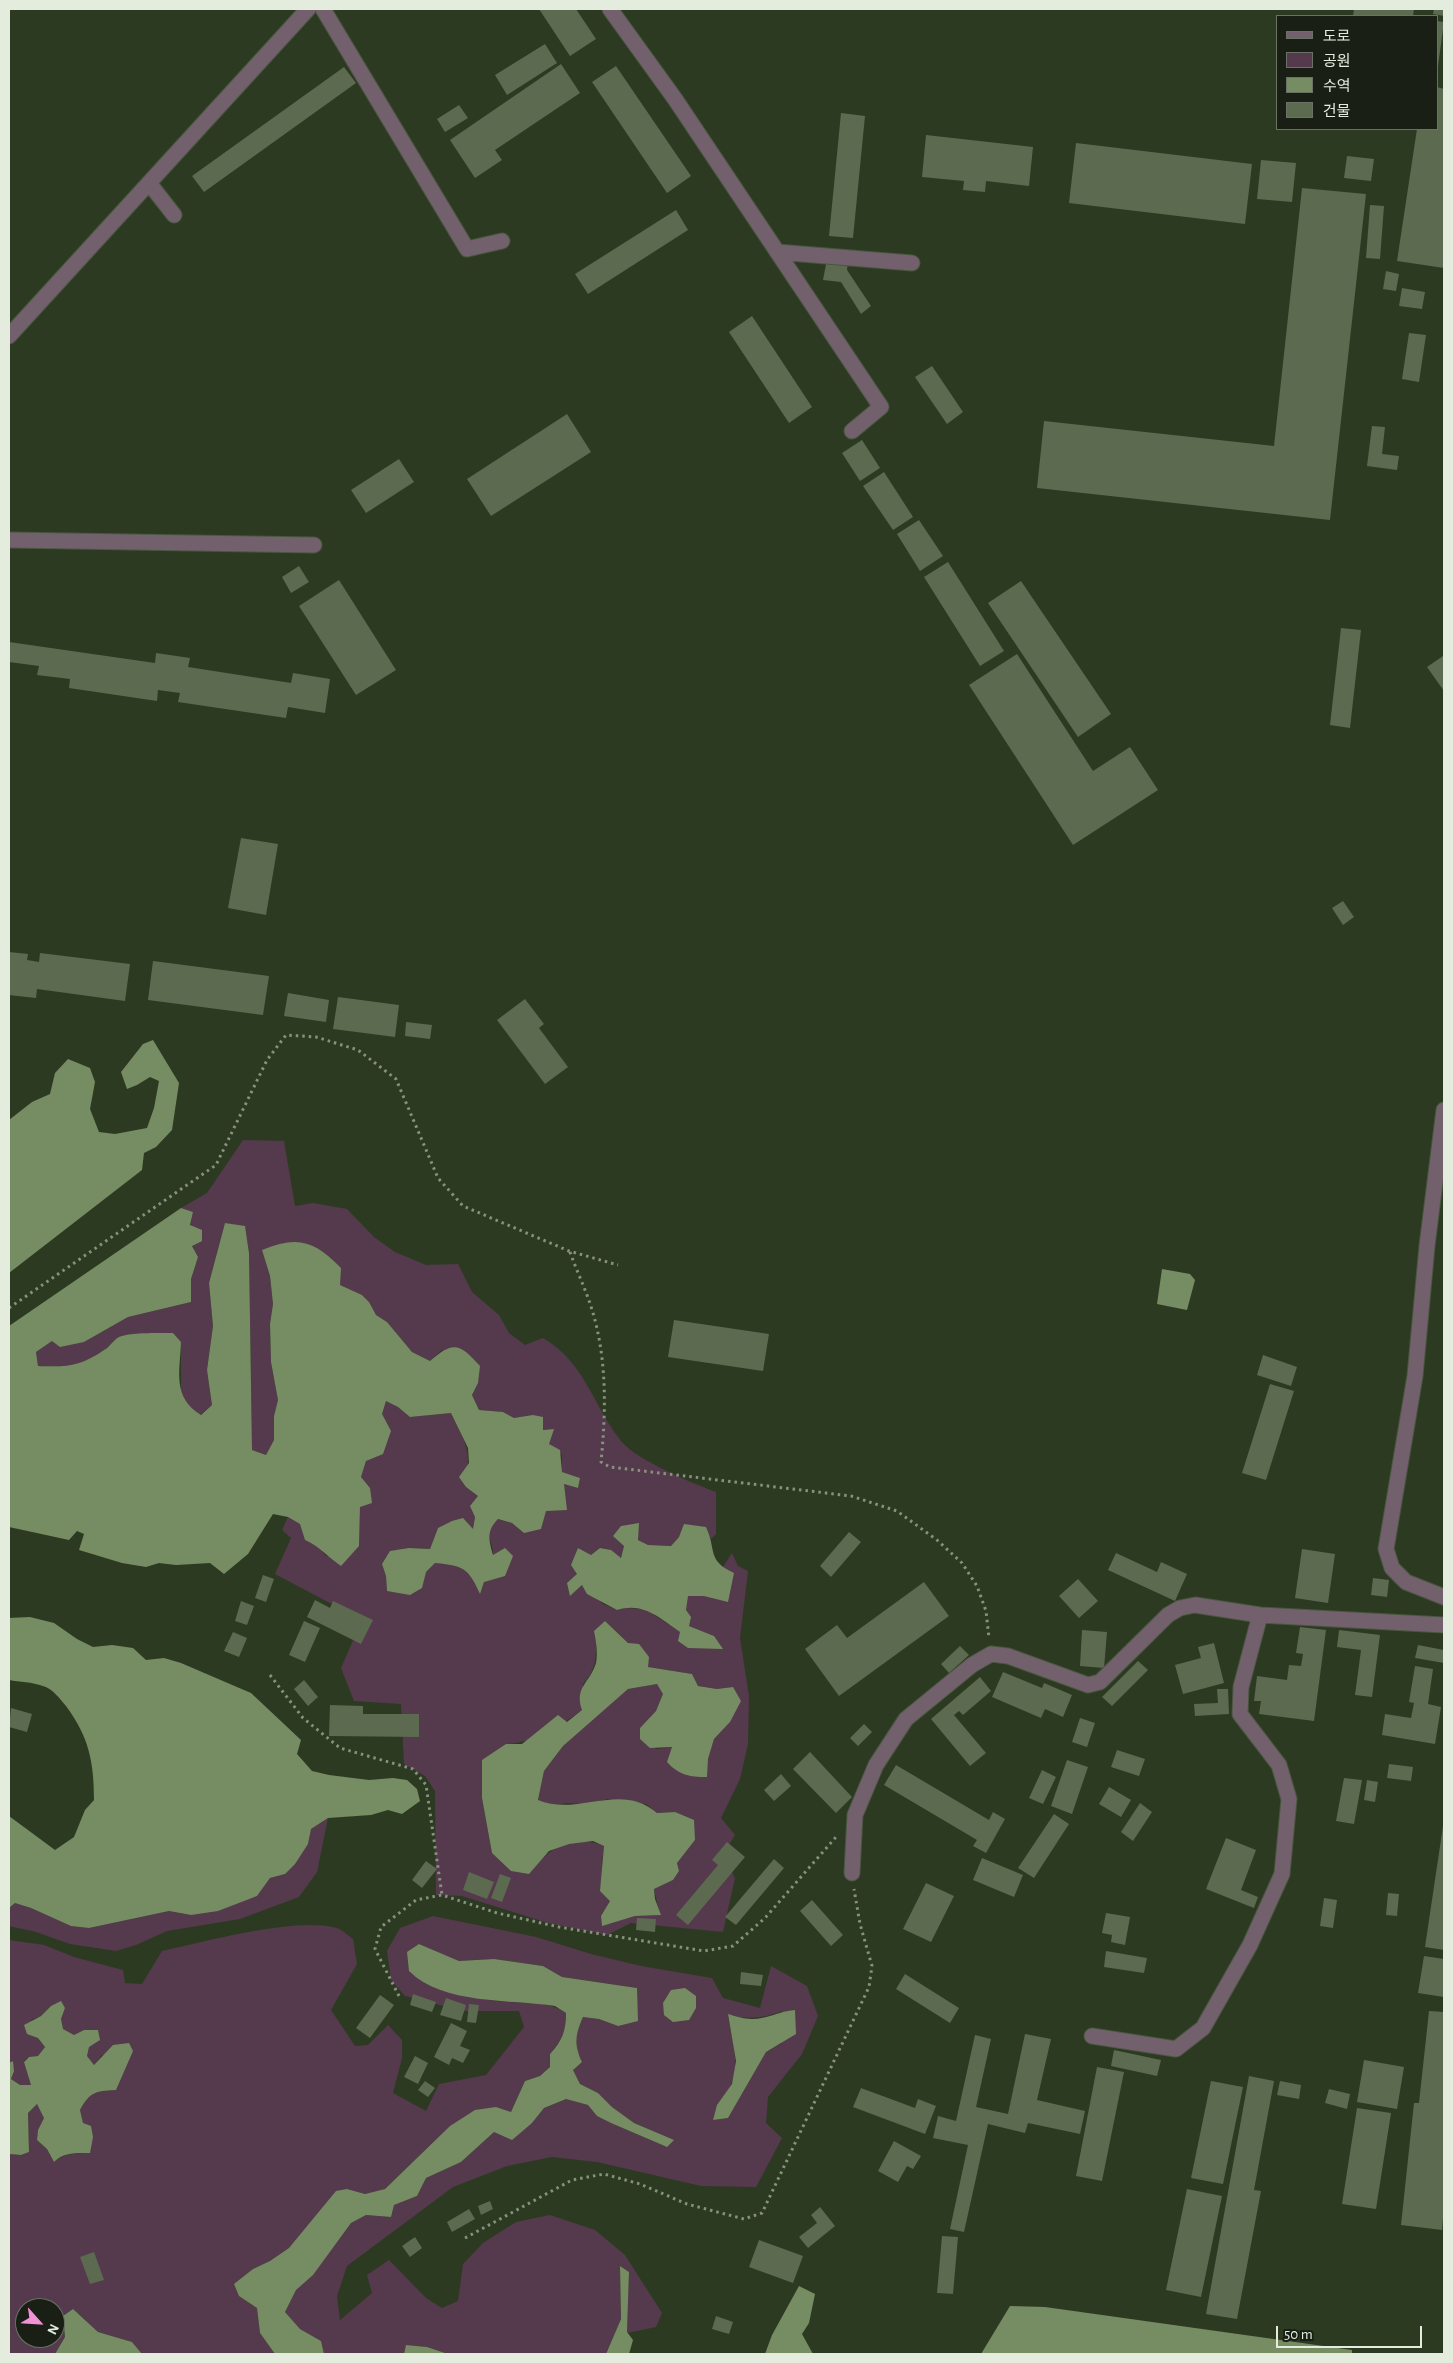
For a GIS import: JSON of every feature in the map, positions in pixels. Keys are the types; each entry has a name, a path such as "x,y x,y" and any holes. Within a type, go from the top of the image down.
{"street":[{"path":"9,336 308,9"},
{"path":"323,9 467,248 502,240"},
{"path":"610,9 675,98 881,407 852,431"},
{"path":"149,183 174,215"},
{"path":"777,252 912,263"},
{"path":"9,540 314,545"},
{"path":"1444,1110 1415,1376 1386,1549 1392,1568 1406,1582 1444,1597"},
{"path":"852,1873 855,1815 876,1765 906,1719 972,1665 991,1654 1008,1656 1088,1685 1100,1682 1168,1615 1180,1608 1195,1605 1260,1615 1444,1625"},
{"path":"1092,2036 1176,2049 1203,2028 1250,1945 1282,1874 1288,1799 1278,1764 1240,1714 1241,1686 1260,1615"}],"path":[{"path":"9,1308 216,1165 267,1060 286,1035 316,1037 358,1050 396,1079 438,1178 463,1206 569,1251 618,1264"},
{"path":"569,1251 593,1313 601,1352 605,1395 602,1462 610,1467 851,1496 897,1511 937,1540 962,1563 977,1586 986,1611 991,1654"},
{"path":"270,1675 303,1718 340,1748 413,1769 426,1785 442,1895"},
{"path":"399,1996 375,1949 381,1927 416,1900 442,1895 497,1913 559,1928 704,1951 733,1946 765,1918 855,1815"},
{"path":"465,2238 572,2180 604,2174 640,2184 687,2204 744,2219 762,2213 869,1987 872,1966 860,1924 852,1873"}],"green space":[{"path":"243,1140 284,1141 295,1206 313,1203 347,1209 374,1237 395,1252 426,1265 458,1264 472,1292 499,1315 509,1333 525,1345 543,1338 569,1359 587,1385 611,1428 628,1448 665,1470 716,1492 716,1534 711,1539 706,1527 679,1537 671,1546 648,1545 638,1540 624,1546 621,1558 610,1550 600,1548 591,1555 578,1548 577,1574 570,1596 582,1585 603,1604 617,1610 625,1608 645,1609 680,1632 714,1636 689,1626 686,1610 687,1596 704,1596 732,1553 738,1566 748,1571 740,1638 749,1696 748,1744 740,1779 721,1818 735,1835 723,1855 735,1878 723,1932 631,1923 607,1935 548,1923 462,1896 436,1895 435,1791 425,1776 404,1764 401,1704 354,1701 341,1668 362,1620 275,1574 291,1538 282,1530 288,1517 301,1524 305,1540 317,1545 326,1556 359,1546 360,1507 370,1488 361,1477 386,1401 398,1407 410,1417 451,1413 461,1433 468,1456 466,1487 478,1496 473,1529 438,1528 430,1549 409,1548 382,1564 386,1576 387,1591 426,1572 435,1563 455,1565 471,1574 480,1593 493,1559 493,1549 489,1533 497,1519 512,1523 524,1533 545,1511 564,1484 578,1488 580,1478 562,1472 562,1455 548,1444 553,1429 543,1430 522,1418 514,1418 503,1412 479,1410 472,1395 478,1383 442,1350 430,1361 412,1352 387,1322 376,1315 369,1302 362,1295 262,1250 270,1276 273,1304 270,1324 271,1362 278,1400 274,1416 274,1440 266,1455 252,1450 249,1253 245,1227 225,1223 209,1283 213,1326 207,1370 212,1405 200,1415 187,1405 181,1393 181,1342 173,1333 123,1335 106,1349 80,1363 65,1366 38,1366 36,1352 52,1341 84,1342 128,1317 191,1302 191,1279 198,1257 191,1235 193,1212 181,1208 207,1193","holes":["605,1621 628,1643 648,1667 692,1674 698,1686 717,1689 733,1687 730,1722 714,1739 708,1759 706,1777 673,1747 656,1749 640,1728 656,1711 664,1694 657,1684 628,1689 583,1726 563,1746 544,1771 538,1801 553,1806 567,1803 588,1804 608,1799 646,1804 657,1813 675,1812 695,1840 677,1863 679,1871 673,1880 654,1889 660,1915 635,1916 602,1925 601,1916 610,1901 602,1864 604,1846 588,1842 571,1843 554,1849 541,1860 492,1853 482,1798 506,1744 526,1741 546,1733 582,1710 583,1684 594,1666 595,1631"]},
{"path":"328,1818 317,1872 299,1897 240,1919 167,1931 136,1945 116,1951 70,1944 36,1932 9,1926 9,1908 15,1903 71,1926 89,1928 169,1911 191,1915 257,1896 270,1878 285,1874 308,1844 311,1829"},
{"path":"433,1916 536,1937 591,1954 641,1966 712,1978 723,1998 760,2008 771,1966 807,1986 818,2016 802,2054 768,2097 766,2123 782,2138 756,2187 701,2186 597,2162 552,2157 507,2166 453,2187 347,2266 337,2296 340,2320 372,2293 367,2275 389,2260 426,2298 442,2308 458,2301 463,2264 483,2243 516,2222 550,2215 595,2230 625,2255 662,2313 656,2327 627,2333 629,2272 620,2266 621,2319 606,2354 448,2354 427,2347 406,2345 404,2354 324,2354 321,2341 300,2329 285,2312 296,2290 313,2274 351,2223 366,2215 391,2217 394,2205 417,2196 426,2178 461,2162 494,2132 532,2123 544,2108 566,2099 588,2105 597,2116 667,2147 650,2130 634,2123 612,2107 598,2093 580,2084 573,2070 577,2050 575,2035 583,2017 599,2019 618,2026 637,1988 562,1977 543,1966 494,1959 459,1961 419,1944 409,1971 418,1978 441,1989 469,1996 496,2001 538,2003 552,2006 566,2013 562,2035 550,2054 550,2067 540,2076 525,2081 511,2112 496,2107 450,2126 385,2189 365,2194 347,2189 289,2248 270,2261 253,2269 239,2296 257,2308 260,2333 275,2354 142,2354 132,2342 98,2332 73,2309 65,2315 65,2298 15,2298 15,2348 59,2348 55,2354 9,2354 9,2154 21,2155 29,2152 28,2113 37,2104 44,2118 38,2130 37,2140 47,2149 54,2162 75,2153 90,2153 80,2110 90,2096 98,2092 116,2090 123,2070 102,2055 94,2065 87,2056 89,2047 84,2030 74,2035 63,2029 61,2019 65,2008 51,2006 41,2016 31,2020 38,2038 45,2047 38,2056 29,2057 24,2061 31,2085 20,2085 11,2079 13,2061 9,2063 9,1940 44,1945 74,1957 123,1970 125,1983 142,1984 162,1951 275,1928 320,1925 337,1928 353,1939 357,1964 331,2010 355,2046 368,2045 388,2025 402,2040 402,2058 393,2093 426,2111 439,2084 486,2075 524,2027 519,2011 463,2011 405,1996 391,1980 387,1951 400,1928","holes":["782,2011 782,2043 766,2052 728,2118 713,2120 716,2110 729,2090 734,2077 735,2060 728,2015 755,2018"]}],"water":[{"path":"153,1040 179,1083 172,1130 156,1147 144,1153 142,1170 9,1273 9,1120 32,1102 50,1094 55,1073 68,1059 90,1068 95,1082 90,1109 99,1132 115,1134 147,1128 154,1108 159,1081 150,1077 127,1089 121,1072 143,1044"},
{"path":"181,1208 193,1212 190,1225 202,1230 202,1241 192,1246 198,1257 191,1279 191,1302 128,1317 84,1342 60,1347 52,1341 36,1352 38,1366 65,1366 80,1363 106,1349 123,1335 173,1333 181,1342 179,1374 182,1392 192,1408 201,1415 212,1405 207,1370 213,1326 209,1283 225,1223 245,1226 249,1253 252,1450 266,1455 274,1440 274,1416 278,1400 271,1362 270,1324 273,1304 270,1276 262,1250 275,1245 296,1242 314,1246 341,1268 340,1285 362,1295 369,1302 376,1315 387,1322 412,1352 430,1361 438,1354 451,1348 456,1347 467,1353 480,1366 478,1383 472,1395 479,1410 503,1412 514,1418 533,1415 543,1417 543,1430 554,1429 549,1444 560,1450 562,1472 580,1478 578,1488 564,1484 567,1510 546,1511 541,1529 524,1533 512,1523 498,1519 494,1523 490,1532 490,1545 493,1555 505,1548 513,1556 505,1576 484,1582 480,1594 468,1573 452,1565 435,1563 426,1572 422,1588 410,1595 387,1591 386,1576 382,1564 390,1551 409,1548 430,1549 438,1528 463,1518 473,1529 475,1517 470,1506 478,1496 466,1487 459,1477 469,1463 468,1448 451,1413 410,1417 398,1407 386,1401 382,1414 391,1431 383,1454 366,1461 361,1477 370,1488 372,1503 360,1507 359,1546 341,1566 319,1548 305,1540 300,1524 288,1517 273,1514 248,1554 224,1574 210,1563 176,1565 159,1563 146,1567 122,1563 79,1550 84,1534 77,1531 69,1540 9,1527 9,1326"},
{"path":"1162,1269 1190,1274 1195,1280 1187,1310 1157,1304"},
{"path":"639,1523 638,1540 648,1545 671,1546 679,1537 684,1524 706,1527 719,1564 734,1573 728,1602 704,1596 688,1596 686,1610 691,1617 689,1626 714,1636 723,1649 688,1648 678,1641 680,1632 658,1617 635,1608 617,1610 587,1594 582,1585 570,1596 567,1583 577,1574 571,1565 578,1548 591,1555 600,1548 611,1550 621,1558 624,1546 613,1536 621,1526"},
{"path":"30,1617 54,1623 77,1639 93,1647 112,1645 133,1648 146,1660 164,1658 181,1663 251,1693 301,1740 297,1754 312,1771 369,1780 393,1778 407,1780 417,1789 420,1801 402,1814 388,1810 371,1815 328,1818 311,1829 308,1844 295,1864 285,1874 270,1878 257,1896 218,1911 191,1915 169,1911 89,1928 71,1926 15,1903 9,1908 9,1816 55,1850 74,1837 85,1810 94,1800 93,1774 89,1750 74,1717 50,1689 35,1684 9,1680 9,1618"},
{"path":"605,1621 628,1643 639,1644 649,1657 648,1667 692,1674 698,1686 717,1689 733,1687 741,1701 730,1722 714,1739 708,1759 707,1777 690,1776 680,1772 667,1762 672,1747 650,1748 640,1739 640,1728 656,1711 663,1694 657,1684 628,1689 563,1746 544,1771 538,1800 568,1805 614,1799 629,1800 643,1804 657,1813 675,1812 694,1820 695,1840 677,1863 679,1871 673,1880 654,1889 655,1899 661,1915 635,1916 602,1926 601,1916 610,1901 600,1891 604,1846 593,1841 569,1844 549,1851 529,1874 511,1871 492,1853 482,1798 482,1760 506,1744 522,1744 558,1715 567,1722 582,1710 580,1702 581,1690 596,1663 597,1651 594,1631"},
{"path":"419,1944 459,1961 494,1959 543,1966 562,1977 637,1988 638,2021 618,2026 599,2019 583,2017 576,2040 582,2062 573,2070 580,2084 598,2093 612,2107 634,2123 674,2140 667,2147 597,2116 588,2105 566,2099 544,2108 532,2123 512,2140 494,2132 461,2162 426,2178 417,2196 394,2205 391,2217 366,2215 351,2223 313,2275 296,2290 285,2312 300,2329 321,2341 324,2354 275,2354 260,2333 257,2308 239,2296 234,2284 253,2269 270,2261 289,2248 336,2191 347,2189 365,2194 385,2189 450,2126 475,2110 496,2107 511,2112 525,2081 540,2076 550,2067 550,2054 558,2045 563,2035 566,2013 555,2006 478,1999 440,1990 423,1982 409,1971 407,1952"},
{"path":"685,1988 696,1996 696,2008 689,2020 673,2022 664,2015 663,2003 671,1990"},
{"path":"61,2001 65,2008 61,2019 63,2029 74,2035 84,2030 98,2030 100,2040 89,2047 87,2056 94,2065 113,2045 129,2043 133,2051 116,2090 98,2092 90,2096 80,2110 83,2123 91,2126 93,2137 90,2153 75,2153 62,2156 54,2162 47,2149 37,2140 38,2130 44,2118 37,2104 28,2113 29,2152 21,2155 9,2154 9,2063 13,2061 14,2071 11,2079 20,2085 31,2085 24,2062 29,2057 38,2056 45,2047 38,2038 27,2034 24,2025 41,2016 51,2006"},
{"path":"795,2010 796,2034 766,2052 728,2118 713,2120 717,2105 732,2084 736,2061 728,2014 752,2019"},
{"path":"620,2266 629,2272 627,2332 633,2340 629,2354 606,2354 621,2319"},
{"path":"799,2286 815,2294 809,2323 802,2334 813,2354 765,2354 772,2335"},
{"path":"1010,2306 1045,2307 1352,2350 1352,2354 981,2354"},
{"path":"73,2309 98,2332 132,2342 142,2354 55,2354 59,2348 65,2348 65,2315"},
{"path":"406,2345 427,2347 448,2354 404,2354"}],"building":[{"path":"539,9 576,9 596,39 570,56"},
{"path":"1354,9 1414,9 1413,15 1353,15"},
{"path":"1434,9 1444,9 1444,16 1433,14"},
{"path":"1438,21 1444,22 1438,66"},
{"path":"545,44 557,63 507,95 495,75"},
{"path":"561,64 580,93 495,150 502,160 475,178 450,140"},
{"path":"616,66 691,176 667,193 592,82"},
{"path":"344,67 356,83 204,192 192,176"},
{"path":"1438,87 1444,89 1444,268 1397,261 1417,130 1438,130"},
{"path":"459,105 468,118 445,132 437,119"},
{"path":"841,113 865,116 853,238 829,236"},
{"path":"926,135 1033,147 1029,186 986,181 985,192 963,190 964,181 922,177"},
{"path":"1076,143 1252,164 1245,224 1069,203"},
{"path":"1347,156 1374,159 1371,181 1344,178"},
{"path":"1261,160 1296,163 1292,202 1257,199"},
{"path":"1302,188 1366,194 1330,520 1037,488 1044,421 1274,446"},
{"path":"1370,205 1384,206 1380,259 1366,258"},
{"path":"676,210 688,230 588,294 575,274"},
{"path":"827,259 848,262 847,270 871,306 861,314 841,282 823,280"},
{"path":"1386,271 1399,274 1396,291 1383,289"},
{"path":"1402,288 1425,292 1422,309 1399,306"},
{"path":"752,316 812,407 789,423 729,332"},
{"path":"1409,333 1426,335 1419,382 1402,379"},
{"path":"932,366 963,412 947,424 915,377"},
{"path":"567,414 591,452 491,516 467,479"},
{"path":"1372,426 1385,427 1382,454 1399,456 1397,470 1367,466"},
{"path":"862,440 880,468 860,481 842,453"},
{"path":"399,459 414,482 366,513 351,490"},
{"path":"884,472 913,517 893,530 863,486"},
{"path":"919,520 943,556 920,571 897,534"},
{"path":"948,562 1004,651 980,666 924,577"},
{"path":"299,566 309,582 291,593 282,577"},
{"path":"339,580 396,670 356,695 299,606"},
{"path":"1021,581 1111,714 1078,737 988,603"},
{"path":"1341,628 1361,630 1350,728 1330,725"},
{"path":"9,642 155,663 156,653 190,658 188,667 291,683 293,673 330,679 325,713 288,707 286,718 178,702 180,693 158,690 157,701 69,688 70,679 37,675 39,666 9,662"},
{"path":"1017,654 1093,771 1130,747 1158,790 1073,845 969,685"},
{"path":"1443,656 1444,658 1444,691 1427,667"},
{"path":"241,838 278,844 266,915 228,908"},
{"path":"1343,901 1354,917 1343,925 1332,908"},
{"path":"9,952 28,954 27,960 39,962 40,953 130,964 125,1001 37,989 36,998 9,995"},
{"path":"153,961 269,976 263,1015 148,1000"},
{"path":"288,993 329,1000 326,1022 284,1016"},
{"path":"338,997 399,1005 395,1037 333,1029"},
{"path":"525,999 544,1024 539,1028 568,1067 545,1084 497,1020"},
{"path":"406,1022 432,1025 430,1039 405,1036"},
{"path":"674,1320 769,1334 763,1371 668,1357"},
{"path":"1263,1355 1297,1367 1291,1386 1257,1375"},
{"path":"1270,1384 1294,1391 1266,1480 1242,1473"},
{"path":"849,1532 861,1542 831,1577 820,1566"},
{"path":"1302,1549 1335,1554 1328,1603 1295,1598"},
{"path":"1116,1553 1157,1572 1161,1562 1187,1574 1175,1601 1108,1570"},
{"path":"263,1575 274,1579 266,1602 255,1598"},
{"path":"1373,1578 1389,1580 1387,1597 1371,1595"},
{"path":"1078,1579 1098,1601 1079,1618 1059,1596"},
{"path":"924,1582 949,1616 839,1696 805,1649 837,1625 847,1638"},
{"path":"315,1600 330,1608 333,1601 373,1620 361,1644 307,1617"},
{"path":"241,1601 254,1606 247,1625 235,1621"},
{"path":"304,1621 320,1628 305,1662 289,1655"},
{"path":"1300,1627 1326,1630 1314,1721 1259,1714 1261,1701 1254,1701 1257,1676 1287,1680 1289,1665 1301,1666 1303,1654 1296,1653"},
{"path":"1082,1630 1107,1632 1104,1668 1080,1666"},
{"path":"1339,1630 1380,1635 1372,1697 1355,1695 1361,1650 1337,1647"},
{"path":"233,1632 247,1638 239,1657 224,1651"},
{"path":"1214,1643 1224,1683 1183,1694 1175,1665 1201,1658 1198,1647"},
{"path":"1418,1645 1444,1650 1444,1663 1415,1658"},
{"path":"960,1646 969,1655 949,1673 941,1664"},
{"path":"1138,1661 1148,1670 1112,1706 1102,1697"},
{"path":"1415,1666 1433,1669 1428,1704 1441,1707 1435,1744 1382,1735 1385,1714 1411,1718 1414,1703 1409,1702"},
{"path":"1003,1672 1042,1688 1044,1683 1072,1695 1063,1717 1045,1709 1041,1718 992,1697"},
{"path":"980,1677 991,1691 963,1715 959,1711 954,1715 986,1753 970,1766 931,1719"},
{"path":"304,1680 318,1697 308,1706 294,1689"},
{"path":"1217,1689 1228,1689 1229,1714 1195,1716 1194,1704 1218,1703"},
{"path":"330,1705 363,1706 363,1714 419,1714 419,1737 329,1736"},
{"path":"11,1708 32,1714 27,1732 9,1727"},
{"path":"1080,1718 1095,1723 1087,1747 1072,1742"},
{"path":"864,1724 872,1732 858,1746 850,1738"},
{"path":"1117,1750 1145,1759 1139,1776 1111,1767"},
{"path":"810,1752 852,1797 836,1813 793,1769"},
{"path":"1067,1760 1088,1767 1072,1814 1051,1806"},
{"path":"1389,1764 1413,1767 1411,1781 1387,1778"},
{"path":"896,1765 989,1820 993,1812 1005,1819 986,1853 973,1846 977,1840 884,1785"},
{"path":"1042,1770 1056,1777 1043,1804 1029,1798"},
{"path":"781,1774 791,1786 774,1801 764,1790"},
{"path":"1344,1778 1362,1780 1354,1824 1336,1821"},
{"path":"1367,1780 1378,1782 1375,1802 1364,1800"},
{"path":"1109,1787 1131,1800 1121,1817 1099,1804"},
{"path":"1140,1803 1152,1812 1133,1841 1121,1832"},
{"path":"1054,1814 1069,1824 1034,1878 1018,1868"},
{"path":"1444,1826 1444,1950 1425,1947"},
{"path":"1226,1838 1256,1850 1241,1890 1258,1897 1254,1908 1206,1889"},
{"path":"727,1842 745,1857 688,1925 676,1915 718,1865 712,1860"},
{"path":"982,1858 1023,1875 1014,1897 973,1880"},
{"path":"774,1859 784,1868 736,1925 725,1917"},
{"path":"426,1861 437,1869 422,1888 412,1880"},
{"path":"469,1872 494,1882 487,1899 463,1890"},
{"path":"500,1874 511,1878 502,1902 491,1898"},
{"path":"926,1883 954,1896 931,1942 903,1929"},
{"path":"1388,1893 1399,1894 1397,1916 1386,1915"},
{"path":"1324,1898 1337,1900 1333,1928 1320,1926"},
{"path":"812,1900 843,1935 831,1946 800,1911"},
{"path":"1106,1913 1130,1917 1125,1945 1111,1942 1112,1935 1102,1933"},
{"path":"637,1918 656,1919 655,1932 636,1930"},
{"path":"1106,1951 1147,1958 1144,1973 1104,1967"},
{"path":"1424,1956 1444,1959 1444,1997 1418,1993"},
{"path":"741,1972 763,1975 761,1986 740,1984"},
{"path":"905,1974 959,2008 950,2023 896,1989"},
{"path":"413,1994 436,2002 432,2012 410,2005"},
{"path":"380,1995 394,2005 370,2038 356,2028"},
{"path":"446,1998 466,2005 461,2021 440,2015"},
{"path":"469,2004 479,2005 476,2023 467,2022"},
{"path":"1429,2011 1444,2012 1444,2207 1442,2230 1401,2225 1414,2103 1419,2103"},
{"path":"451,2023 467,2031 460,2046 470,2050 463,2063 452,2058 449,2065 434,2057"},
{"path":"1025,2034 1051,2039 1037,2100 1085,2111 1080,2134 1028,2123 1025,2133 988,2124 964,2232 950,2229 968,2145 933,2138 938,2116 956,2121 975,2035 991,2039 976,2107 1008,2114"},
{"path":"1114,2050 1161,2060 1157,2076 1111,2066"},
{"path":"415,2056 428,2063 418,2084 404,2077"},
{"path":"1364,2060 1404,2067 1397,2109 1357,2102"},
{"path":"1097,2067 1124,2072 1102,2181 1076,2176"},
{"path":"1249,2076 1274,2081 1254,2190 1261,2191 1237,2319 1206,2314"},
{"path":"425,2081 435,2088 428,2097 418,2090"},
{"path":"1211,2081 1243,2087 1223,2184 1191,2178"},
{"path":"1280,2081 1301,2085 1299,2099 1277,2095"},
{"path":"861,2088 915,2108 918,2099 936,2106 925,2134 853,2107"},
{"path":"1329,2089 1350,2094 1347,2109 1325,2103"},
{"path":"1357,2108 1391,2113 1376,2209 1342,2204"},
{"path":"894,2141 921,2156 913,2169 907,2166 898,2182 878,2171"},
{"path":"1187,2189 1222,2196 1201,2297 1166,2290"},
{"path":"490,2201 493,2209 481,2215 478,2206"},
{"path":"820,2207 835,2226 808,2248 799,2237 817,2223 811,2215"},
{"path":"469,2209 475,2219 452,2232 447,2222"},
{"path":"942,2236 958,2237 953,2294 937,2293"},
{"path":"415,2237 422,2248 410,2257 402,2246"},
{"path":"759,2240 803,2256 793,2283 749,2267"},
{"path":"94,2252 104,2280 90,2284 80,2257"},
{"path":"716,2316 733,2322 729,2334 712,2329"}]}
